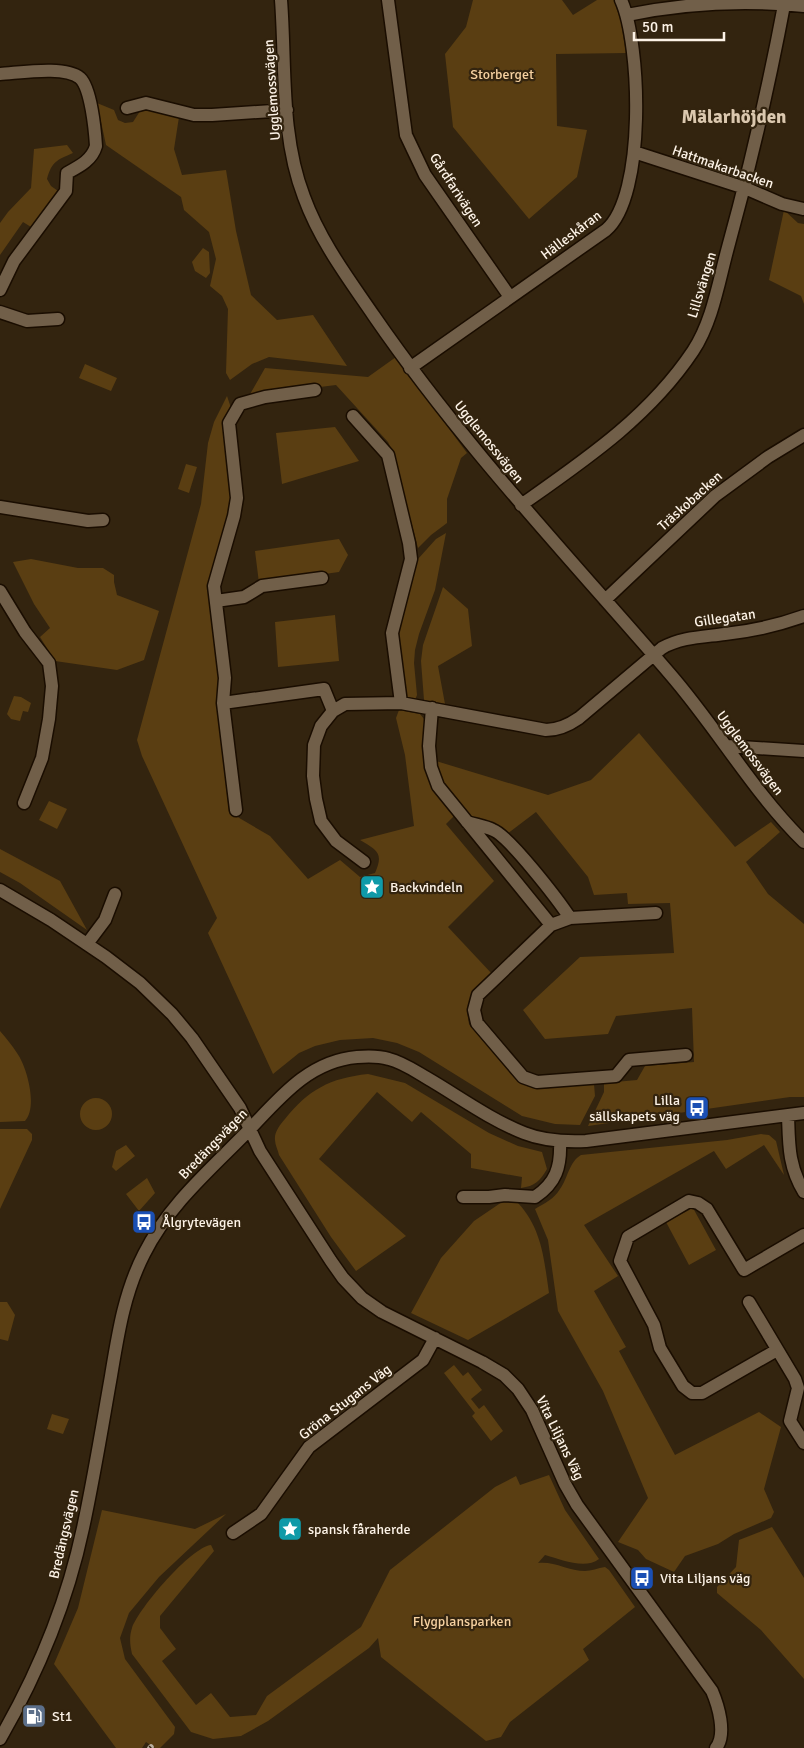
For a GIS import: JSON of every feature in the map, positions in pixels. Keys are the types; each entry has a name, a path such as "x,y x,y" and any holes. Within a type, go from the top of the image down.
{"street":[{"name":"Ugglemossvägen","path":"281,0 287,110 292,155 302,194 315,224 332,254 410,368 466,440 673,678 779,815 804,842"},
{"name":"Gårdfarivägen","path":"388,0 406,135 424,175 510,297"},
{"name":"Hälleskåran","path":"410,368 606,230 613,223 623,203 634,152 635,73 627,15 621,0"},
{"path":"627,15 671,7 747,0 785,2 804,6"},
{"name":"Lillsvängen","path":"521,504 615,437 642,412 687,360 698,343 709,317 745,188 785,2"},
{"path":"0,74 54,71 79,77 86,87 96,146 87,161 68,173 66,191 14,261 0,290"},
{"path":"126,108 146,103 194,114 212,116 287,110"},
{"name":"Hattmakarbacken","path":"634,152 745,188 782,204 803,209"},
{"path":"0,312 27,321 58,319"},
{"path":"236,810 223,703 225,678 214,586 234,516 237,498 229,423 240,404 315,390"},
{"path":"353,416 388,455 409,543 411,559 392,633 401,703"},
{"name":"Träskobacken","path":"604,600 715,496 768,457 804,435"},
{"path":"0,507 88,521 103,520"},
{"path":"216,601 244,597 262,586 322,578"},
{"path":"0,591 25,632 49,663 52,686 49,719 42,758 24,803"},
{"name":"Gillegatan","path":"654,656 671,643 685,639 752,630 804,616"},
{"path":"364,862 336,841 321,821 316,799 313,776 314,745 321,726 333,711 345,704 401,703 546,730 557,729 580,718 654,656"},
{"path":"223,703 324,689 333,711"},
{"path":"432,708 429,746 431,767 438,786 551,926"},
{"path":"726,746 804,751"},
{"path":"467,822 495,830 510,844 561,904 570,918"},
{"path":"0,890 51,920 140,983 172,1014 192,1038 240,1108 250,1129"},
{"path":"87,944 106,920 114,894"},
{"path":"656,913 570,918 551,926 478,995 474,1010 477,1023 523,1077 537,1082 616,1076 629,1060 686,1055"},
{"name":"Bredängsvägen","path":"0,1739 38,1666 68,1585 83,1528 122,1314 135,1271 157,1230 171,1211 269,1108 300,1080 318,1067 334,1061 369,1056 389,1059 409,1067 492,1117 523,1132 560,1142 586,1141 804,1113"},
{"path":"788,1115 790,1160 797,1180 804,1192"},
{"name":"Vita Liljans Väg","path":"250,1129 260,1151 331,1261 352,1288 372,1306 382,1312 494,1368 518,1389 525,1399 577,1505 712,1691 720,1708 721,1747"},
{"path":"462,1197 505,1195 535,1197 552,1183 560,1156 560,1142"},
{"path":"777,1350 702,1393 692,1394 683,1386 660,1348 654,1325 620,1260 628,1237 689,1201 698,1203 707,1209 744,1270 804,1235"},
{"path":"749,1302 801,1388 790,1421 804,1443"},
{"name":"Gröna Stugans Väg","path":"233,1533 262,1514 309,1447 423,1360 435,1338"}],"green space":[{"name":"Storberget","path":"473,0 562,0 573,15 597,0 614,0 621,22 626,53 556,54 557,126 587,130 577,177 529,219 453,127 445,54 466,27"},
{"path":"97,103 114,110 118,120 125,123 133,122 142,108 179,117 174,149 182,175 226,170 236,231 251,295 277,320 313,315 347,366 269,357 252,364 230,380 226,373 228,309 222,296 210,286 216,259 209,232 184,210 181,197 106,145"},
{"path":"67,145 73,153 63,157 53,165 47,179 51,186 58,191 31,227 23,222 0,255 0,223 31,188 34,149"},
{"path":"784,210 798,223 804,224 804,304 801,296 769,280"},
{"path":"203,248 209,252 210,273 206,278 195,271 192,262"},
{"path":"396,357 467,453 461,458 447,499 447,523 418,548 393,452 388,442 336,385 249,396 265,368 368,377"},
{"path":"85,364 117,378 111,391 79,378"},
{"path":"227,396 231,408 232,498 210,578 210,597 219,674 217,705 229,812 270,836 308,879 340,860 360,877 375,873 379,856 375,850 360,840 414,826 405,755 396,718 399,710 420,714 424,719 426,771 433,789 454,816 446,824 494,881 448,927 493,975 472,995 467,1011 469,1024 516,1078 527,1086 539,1089 594,1084 595,1096 580,1125 555,1124 522,1116 419,1052 397,1043 373,1038 340,1040 315,1046 299,1053 273,1074 208,933 217,918 142,756 137,740 201,504 208,443 214,422"},
{"path":"335,427 359,461 282,484 276,433"},
{"path":"186,464 197,467 189,493 178,489"},
{"path":"446,533 435,590 415,650 414,663 417,695 415,700 406,698 398,643 401,620 418,559 436,539"},
{"path":"339,539 348,555 339,572 259,583 255,551"},
{"path":"31,559 78,568 103,568 114,575 117,595 159,611 144,660 117,670 55,661 40,637 50,628 34,604 13,562"},
{"path":"443,587 468,609 472,646 438,666 445,704 424,700 421,661 423,645"},
{"path":"335,615 339,661 278,667 275,622"},
{"path":"14,696 21,697 31,703 28,712 23,711 20,721 11,719 7,714"},
{"path":"639,733 735,847 771,822 780,832 746,862 768,894 804,924 804,1097 790,1097 588,1126 604,1092 604,1083 637,1080 645,1066 694,1062 692,1008 616,1016 608,1034 545,1039 523,1010 580,957 674,953 670,903 628,904 627,893 594,895 588,877 536,812 507,834 473,820 438,777 436,761 548,795 591,780"},
{"path":"49,801 67,809 57,829 39,820"},
{"path":"0,849 60,881 87,930 20,883 0,872"},
{"path":"0,1031 21,1059 30,1087 31,1106 25,1121 0,1122"},
{"path":"368,1074 405,1083 489,1133 518,1146 542,1152 547,1169 537,1182 521,1188 522,1177 471,1168 471,1154 421,1112 412,1122 377,1092 319,1159 406,1236 356,1271 331,1237 279,1155 275,1144 275,1134 283,1121 311,1093 331,1082"},
{"path":"96,1098 108,1102 112,1114 108,1126 96,1130 84,1126 80,1114 84,1102"},
{"path":"0,1129 27,1129 32,1134 32,1140 0,1209"},
{"path":"761,1134 769,1135 776,1141 784,1175 764,1145 726,1169 714,1151 584,1225 618,1276 594,1291 626,1347 619,1351 675,1455 759,1412 781,1427 764,1489 774,1512 771,1518 734,1534 718,1544 685,1556 674,1572 646,1559 638,1550 618,1542 648,1498 603,1391 558,1311 548,1240 535,1209 555,1196 563,1185 571,1166 581,1155 727,1140"},
{"path":"126,1145 135,1156 116,1171 112,1167 116,1151"},
{"path":"147,1178 155,1193 139,1211 126,1194"},
{"path":"502,1202 518,1203 532,1223 541,1245 549,1293 468,1340 411,1313 441,1258 474,1221"},
{"path":"693,1208 716,1250 689,1265 666,1222"},
{"path":"0,1302 7,1302 15,1315 8,1341 0,1339"},
{"path":"454,1365 463,1376 468,1372 482,1390 471,1399 479,1409 484,1405 503,1431 491,1441 472,1416 475,1413 444,1373"},
{"path":"52,1414 69,1419 63,1434 47,1429"},
{"name":"Flygplansparken","path":"549,1475 565,1510 599,1559 587,1564 580,1564 545,1555 538,1563 550,1563 585,1571 605,1567 635,1607 583,1649 589,1660 510,1722 501,1737 486,1741 381,1657 378,1638 369,1648 268,1721 241,1736 213,1739 191,1732 132,1654 131,1631 144,1607 179,1567 202,1548 211,1545 214,1551 160,1616 160,1628 176,1649 162,1661 196,1705 211,1693 230,1717 256,1715 267,1696 361,1627 390,1570 495,1487 516,1476 520,1485"},
{"path":"102,1510 195,1529 226,1514 159,1577 129,1613 120,1638 125,1659 175,1727 174,1734 160,1748 155,1748 146,1742 142,1748 116,1748 54,1664 78,1608"},
{"path":"772,1527 804,1578 804,1679 761,1630 717,1593 717,1587 736,1567 739,1540"}],"place":[{"name":"Backvindeln","path":"372,887"},
{"name":"Lilla sällskapets väg","path":"697,1108"},
{"name":"Ålgrytevägen","path":"144,1222"},
{"name":"spansk fåraherde","path":"290,1529"},
{"name":"Vita Liljans väg","path":"642,1578"},
{"name":"St1","path":"34,1716"}],"district":[{"name":"Mälarhöjden","path":"734,117"}]}
